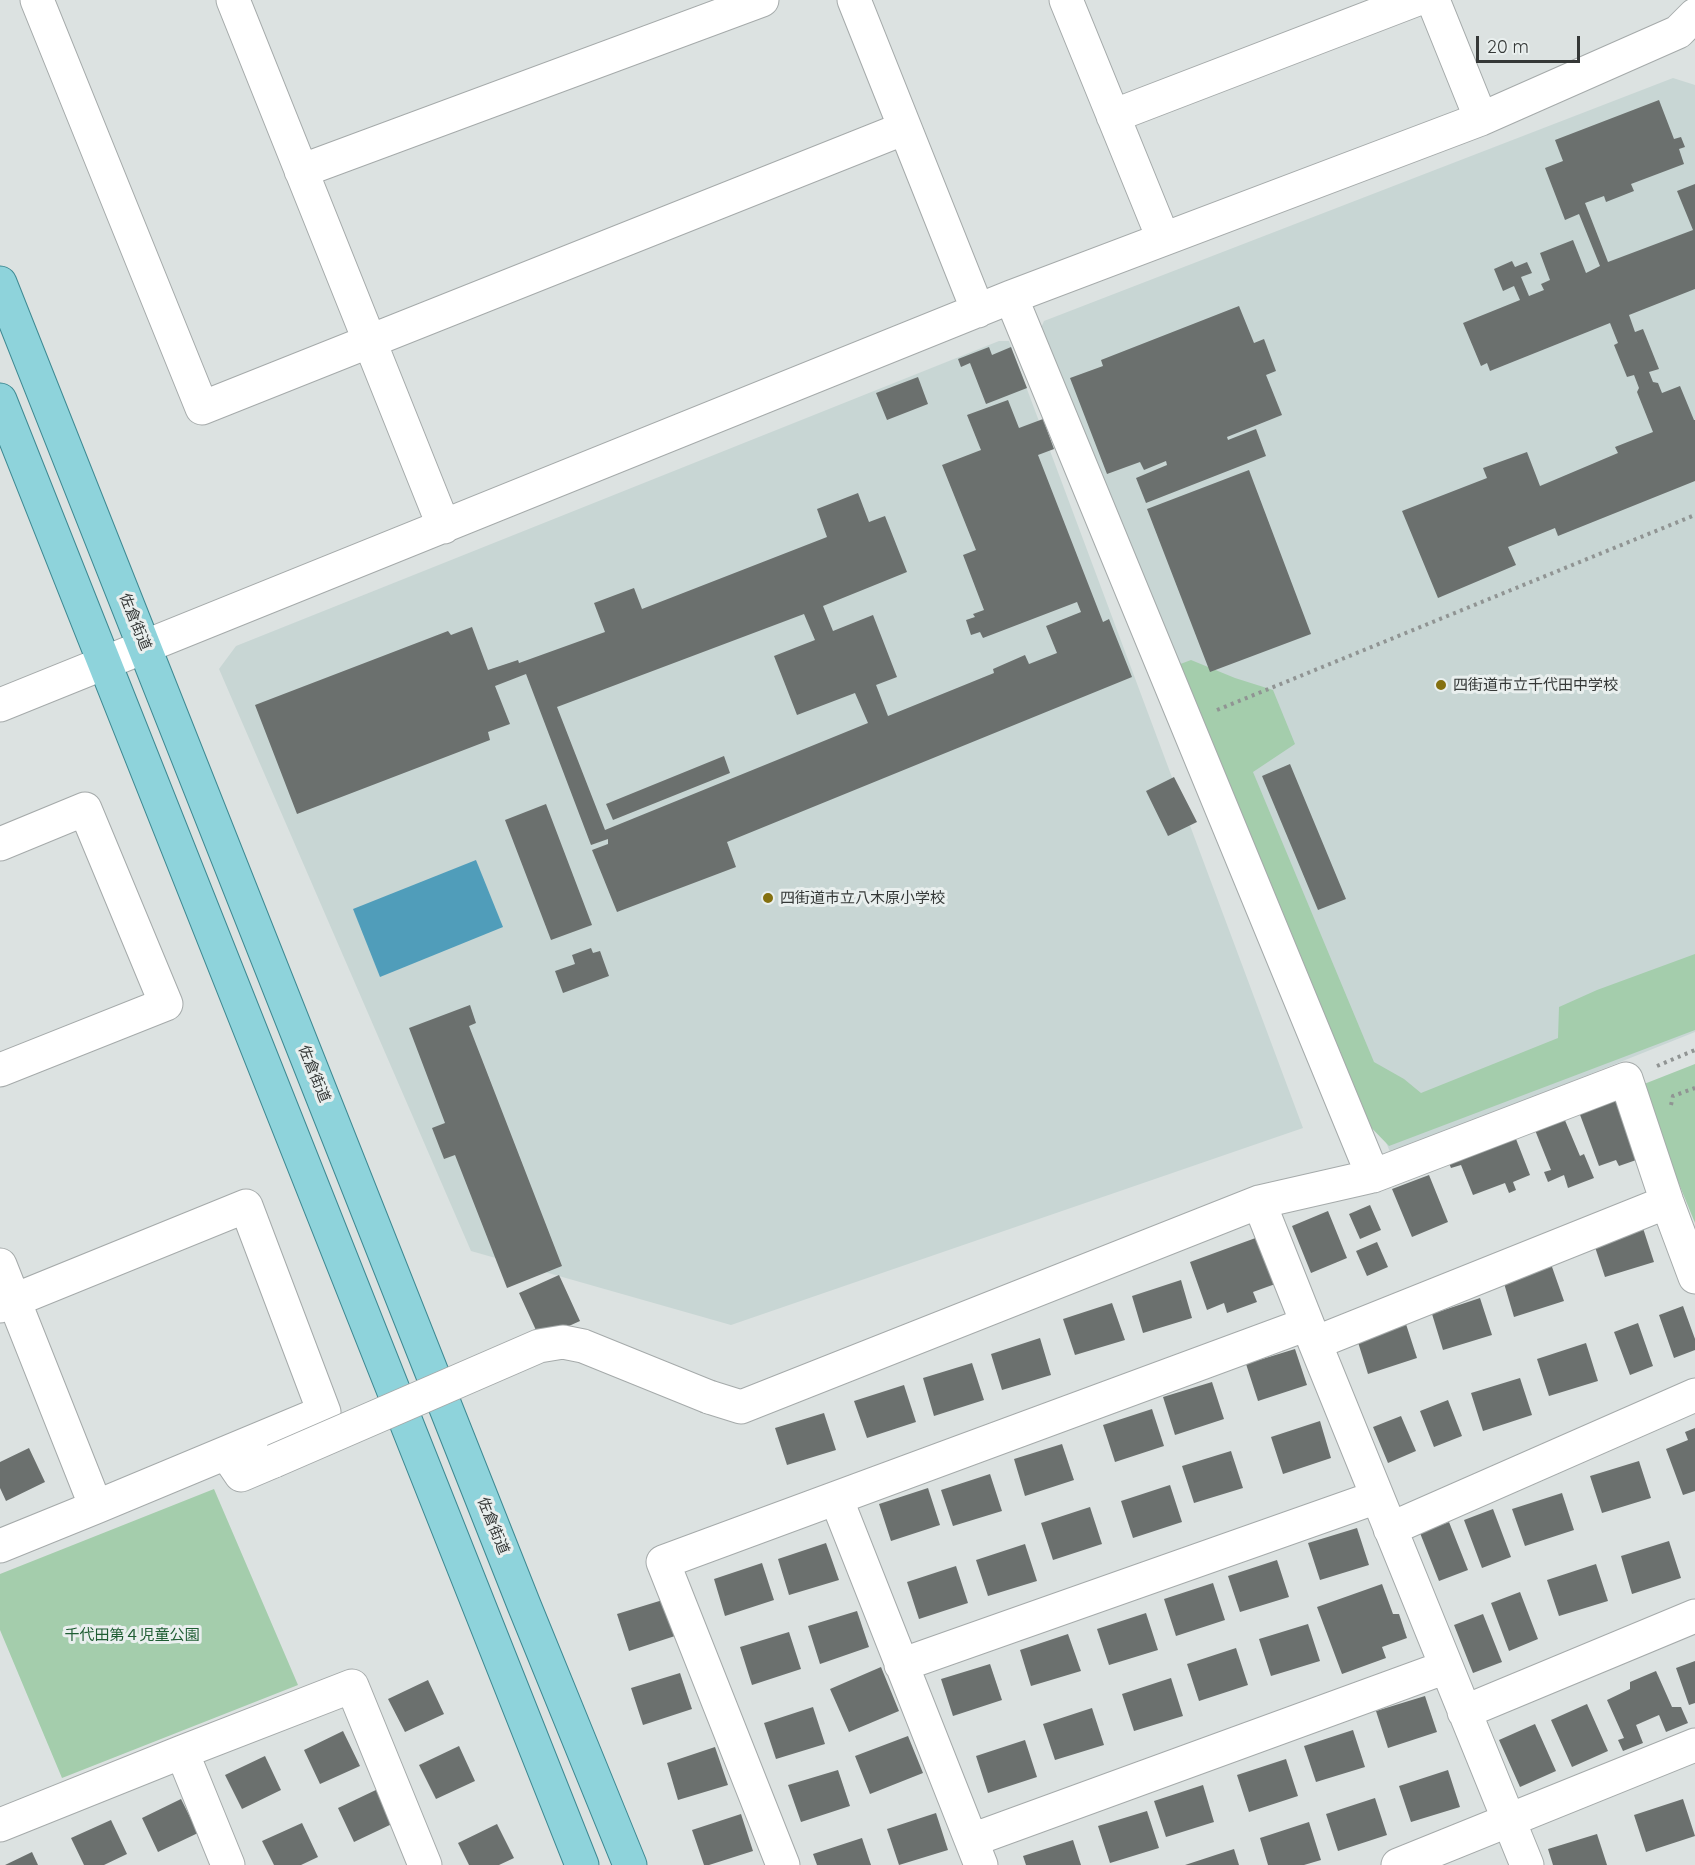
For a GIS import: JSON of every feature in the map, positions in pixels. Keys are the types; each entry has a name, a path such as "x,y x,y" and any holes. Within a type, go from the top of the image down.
{"main road":[{"name":"佐倉街道","path":"0,283 520,1594 630,1865"},
{"path":"0,400 582,1865"}],"street":[{"path":"37,0 202,408 904,128"},
{"path":"233,0 444,527"},
{"path":"301,171 762,0"},
{"path":"854,0 978,311"},
{"path":"1066,0 1163,238"},
{"path":"1113,116 1414,0"},
{"path":"1432,0 1481,119"},
{"path":"0,705 1011,297 1481,119 1687,23"},
{"path":"1011,297 1372,1176"},
{"path":"0,844 86,809 166,1004 0,1070"},
{"path":"226,1453 241,1475 538,1346 563,1342 584,1346 709,1397 741,1407 1259,1202 1372,1176 1626,1079 1695,1277"},
{"path":"1259,1202 1527,1865"},
{"path":"783,1865 663,1562 836,1498 1311,1334 1667,1202"},
{"path":"0,1546 324,1412 246,1206 7,1303"},
{"path":"0,1265 7,1303 96,1508"},
{"path":"1390,1529 1695,1395"},
{"path":"901,1665 1377,1497"},
{"path":"836,1498 976,1853 1446,1667"},
{"path":"1464,1712 1695,1616"},
{"path":"0,1825 352,1686 425,1865"},
{"path":"1398,1865 1695,1745"},
{"path":"182,1752 228,1865"}],"path":[{"path":"1185,723 1695,515"},
{"path":"1626,1079 1695,1050"},
{"path":"1670,1109 1674,1096 1695,1088"}],"shaded area":[{"name":"四街道市立千代田中学校","path":"1673,78 1695,85 1695,1032 1391,1154 1037,337 1044,321"},
{"name":"四街道市立八木原小学校","path":"999,341 1009,341 1303,1128 731,1325 471,1251 219,669 236,646"}],"green space":[{"path":"1191,660 1273,690 1295,744 1253,772 1374,1062 1404,1079 1421,1093 1558,1038 1559,1007 1597,990 1695,954 1695,1030 1389,1146 1360,1116 1175,666"},
{"path":"1695,1064 1695,1223 1639,1086"},
{"name":"千代田第４児童公園","path":"214,1489 298,1685 62,1778 0,1630 0,1574"}],"water":[{"path":"476,860 503,927 380,977 353,909"}],"building":[{"path":"1659,100 1674,139 1681,137 1685,147 1679,149 1684,164 1631,184 1634,191 1606,202 1604,196 1585,203 1608,262 1693,230 1677,191 1695,184 1695,289 1629,315 1635,332 1643,329 1659,369 1649,372 1653,382 1658,383 1662,393 1680,386 1695,420 1695,481 1558,536 1555,528 1508,547 1516,565 1438,598 1402,511 1487,478 1483,468 1527,452 1540,486 1618,453 1615,447 1653,432 1637,392 1639,388 1634,375 1627,377 1614,345 1618,343 1610,323 1490,371 1487,363 1481,366 1463,323 1520,300 1514,286 1503,291 1494,269 1512,261 1515,267 1527,262 1532,273 1521,277 1529,296 1544,290 1541,284 1550,280 1540,253 1573,240 1586,273 1600,266 1579,214 1565,220 1545,168 1563,161 1555,140"},
{"path":"1239,306 1254,343 1264,339 1276,371 1266,375 1282,415 1227,437 1228,440 1256,429 1266,456 1146,503 1136,478 1167,465 1166,461 1144,470 1140,462 1107,474 1070,378 1103,366 1101,360"},
{"path":"989,347 992,355 1011,347 1027,388 986,404 970,363 961,367 958,359"},
{"path":"918,377 928,404 887,420 876,393"},
{"path":"1008,400 1019,428 1043,419 1054,449 1038,455 1103,622 1109,619 1132,677 727,842 736,867 617,912 592,850 608,844 608,839 591,845 526,674 495,686 510,724 488,732 490,740 297,814 255,705 448,631 451,635 472,627 488,670 518,660 519,663 605,632 594,603 634,588 642,609 827,537 817,509 858,493 869,522 885,516 907,572 823,606 833,631 873,615 897,677 876,685 888,716 994,673 993,669 1025,655 1029,664 1057,653 1046,626 1081,612 1077,602 983,638 980,632 971,635 966,620 975,617 973,614 984,610 963,555 976,550 942,465 981,450 967,415","holes":["804,614 815,640 774,656 797,715 855,693 868,723 605,830 557,707"]},
{"path":"1249,470 1311,634 1210,672 1147,509"},
{"path":"724,756 730,773 613,820 606,804"},
{"path":"1290,764 1346,899 1318,910 1262,776"},
{"path":"1174,777 1197,822 1168,836 1146,791"},
{"path":"546,804 592,925 551,940 505,820"},
{"path":"591,948 593,953 600,951 609,976 563,993 555,971 575,964 572,955"},
{"path":"470,1005 476,1023 469,1026 562,1266 507,1288 455,1155 444,1159 432,1128 445,1123 409,1028"},
{"path":"1617,1098 1639,1159 1619,1166 1616,1160 1599,1166 1579,1112"},
{"path":"1564,1118 1580,1156 1584,1154 1594,1178 1568,1188 1564,1175 1548,1182 1544,1172 1551,1170 1535,1130"},
{"path":"1516,1139 1530,1175 1513,1182 1516,1190 1509,1193 1505,1183 1473,1195 1461,1165 1451,1168 1447,1158 1475,1147 1478,1153"},
{"path":"1429,1175 1448,1222 1412,1237 1392,1189"},
{"path":"1370,1205 1381,1230 1360,1239 1349,1214"},
{"path":"1328,1211 1347,1258 1311,1273 1292,1226"},
{"path":"1642,1225 1654,1262 1605,1277 1593,1241"},
{"path":"1261,1236 1278,1283 1253,1292 1257,1302 1227,1313 1224,1303 1207,1310 1190,1262"},
{"path":"1377,1242 1388,1267 1367,1276 1356,1251"},
{"path":"1551,1264 1564,1301 1514,1317 1503,1280"},
{"path":"559,1275 580,1321 540,1339 519,1293"},
{"path":"1181,1280 1192,1318 1143,1333 1132,1296"},
{"path":"1480,1298 1492,1335 1443,1350 1432,1314"},
{"path":"1112,1303 1125,1340 1075,1355 1063,1319"},
{"path":"1683,1306 1695,1339 1695,1350 1674,1358 1659,1315"},
{"path":"1405,1321 1417,1358 1368,1374 1356,1336"},
{"path":"1638,1323 1653,1366 1630,1375 1614,1332"},
{"path":"1040,1338 1051,1375 1002,1390 991,1354"},
{"path":"1586,1343 1598,1381 1549,1396 1537,1359"},
{"path":"1295,1349 1307,1385 1258,1401 1246,1364"},
{"path":"972,1363 984,1400 934,1416 923,1378"},
{"path":"1520,1378 1532,1415 1483,1431 1471,1393"},
{"path":"1212,1382 1224,1419 1175,1435 1163,1397"},
{"path":"904,1385 916,1422 867,1438 854,1401"},
{"path":"1448,1400 1462,1436 1434,1447 1420,1411"},
{"path":"1152,1409 1164,1446 1115,1462 1103,1425"},
{"path":"824,1413 836,1450 787,1465 775,1428"},
{"path":"1401,1416 1416,1451 1388,1463 1373,1427"},
{"path":"1320,1421 1331,1458 1283,1474 1271,1437"},
{"path":"1695,1428 1695,1491 1683,1495 1666,1449 1688,1440 1685,1432"},
{"path":"1062,1444 1074,1480 1025,1496 1014,1459"},
{"path":"29,1448 45,1482 6,1501 0,1488 0,1462"},
{"path":"1231,1451 1243,1488 1194,1503 1182,1466"},
{"path":"1639,1461 1651,1498 1602,1513 1590,1476"},
{"path":"990,1474 1002,1511 953,1526 941,1490"},
{"path":"1170,1485 1182,1522 1133,1538 1121,1501"},
{"path":"928,1488 940,1525 891,1541 879,1504"},
{"path":"1562,1493 1574,1530 1525,1546 1512,1509"},
{"path":"1090,1507 1102,1544 1053,1560 1041,1523"},
{"path":"1493,1509 1511,1557 1482,1568 1464,1520"},
{"path":"1449,1522 1468,1570 1439,1581 1420,1533"},
{"path":"1357,1528 1369,1565 1320,1580 1308,1543"},
{"path":"1669,1541 1681,1578 1632,1594 1621,1556"},
{"path":"826,1543 839,1580 789,1595 778,1559"},
{"path":"1025,1544 1037,1581 988,1596 976,1560"},
{"path":"1277,1560 1289,1597 1240,1612 1228,1576"},
{"path":"762,1563 774,1600 725,1616 714,1579"},
{"path":"1596,1564 1608,1601 1559,1616 1547,1580"},
{"path":"956,1566 968,1603 919,1619 907,1582"},
{"path":"1213,1583 1225,1620 1176,1636 1164,1599"},
{"path":"1382,1584 1393,1614 1399,1614 1407,1638 1382,1647 1386,1658 1342,1674 1317,1607"},
{"path":"1520,1592 1538,1639 1509,1651 1491,1603"},
{"path":"666,1599 678,1635 629,1651 617,1614"},
{"path":"857,1611 869,1647 820,1664 808,1626"},
{"path":"1146,1613 1158,1650 1109,1665 1097,1629"},
{"path":"1483,1614 1502,1662 1473,1673 1454,1625"},
{"path":"1308,1624 1320,1661 1271,1676 1259,1639"},
{"path":"789,1632 801,1669 752,1685 740,1647"},
{"path":"1068,1634 1081,1671 1031,1686 1020,1650"},
{"path":"1236,1648 1248,1685 1199,1701 1187,1664"},
{"path":"1695,1661 1695,1703 1689,1705 1676,1668"},
{"path":"990,1664 1002,1700 953,1716 941,1679"},
{"path":"881,1667 899,1711 849,1732 830,1689"},
{"path":"1656,1671 1672,1707 1681,1707 1688,1723 1666,1732 1659,1715 1636,1725 1643,1743 1623,1751 1618,1740 1624,1738 1607,1700 1630,1689 1630,1682"},
{"path":"680,1673 692,1709 643,1725 631,1688"},
{"path":"1171,1678 1183,1716 1134,1731 1122,1694"},
{"path":"428,1680 444,1714 405,1732 388,1699"},
{"path":"1425,1696 1437,1732 1388,1748 1376,1711"},
{"path":"1587,1704 1608,1751 1572,1767 1551,1720"},
{"path":"813,1707 825,1744 776,1759 764,1723"},
{"path":"1092,1708 1104,1745 1055,1760 1043,1724"},
{"path":"1535,1724 1556,1771 1520,1787 1499,1740"},
{"path":"1353,1730 1365,1767 1316,1782 1304,1746"},
{"path":"343,1731 360,1766 320,1784 304,1750"},
{"path":"908,1736 923,1773 870,1794 855,1756"},
{"path":"1025,1740 1037,1777 988,1793 976,1756"},
{"path":"459,1746 475,1781 436,1799 419,1765"},
{"path":"715,1747 728,1785 678,1800 667,1763"},
{"path":"265,1756 281,1790 242,1809 225,1775"},
{"path":"1286,1759 1298,1796 1249,1812 1237,1775"},
{"path":"838,1770 850,1806 801,1822 788,1785"},
{"path":"1448,1770 1460,1807 1411,1822 1399,1786"},
{"path":"1203,1785 1214,1822 1166,1837 1154,1801"},
{"path":"378,1789 394,1823 354,1842 338,1808"},
{"path":"1375,1798 1387,1835 1338,1851 1326,1814"},
{"path":"181,1799 198,1833 158,1852 142,1818"},
{"path":"1683,1799 1695,1836 1646,1852 1634,1815"},
{"path":"1147,1811 1159,1848 1110,1863 1098,1826"},
{"path":"936,1813 948,1850 899,1865 887,1829"},
{"path":"741,1814 753,1851 704,1865 692,1830"},
{"path":"111,1820 127,1854 104,1865 84,1865 71,1838"},
{"path":"1309,1822 1321,1860 1304,1865 1268,1865 1260,1838"},
{"path":"302,1823 318,1857 301,1865 274,1865 262,1841"},
{"path":"497,1824 514,1858 499,1865 469,1865 458,1843"},
{"path":"1597,1834 1607,1865 1553,1865 1548,1849"},
{"path":"862,1838 871,1865 817,1865 813,1854"},
{"path":"1073,1840 1081,1865 1026,1865 1023,1856"},
{"path":"1234,1849 1239,1865 1185,1865"},
{"path":"32,1852 38,1865 5,1865"}],"place":[{"name":"四街道市立千代田中学校","path":"1441,685"},
{"name":"四街道市立八木原小学校","path":"768,898"}]}
